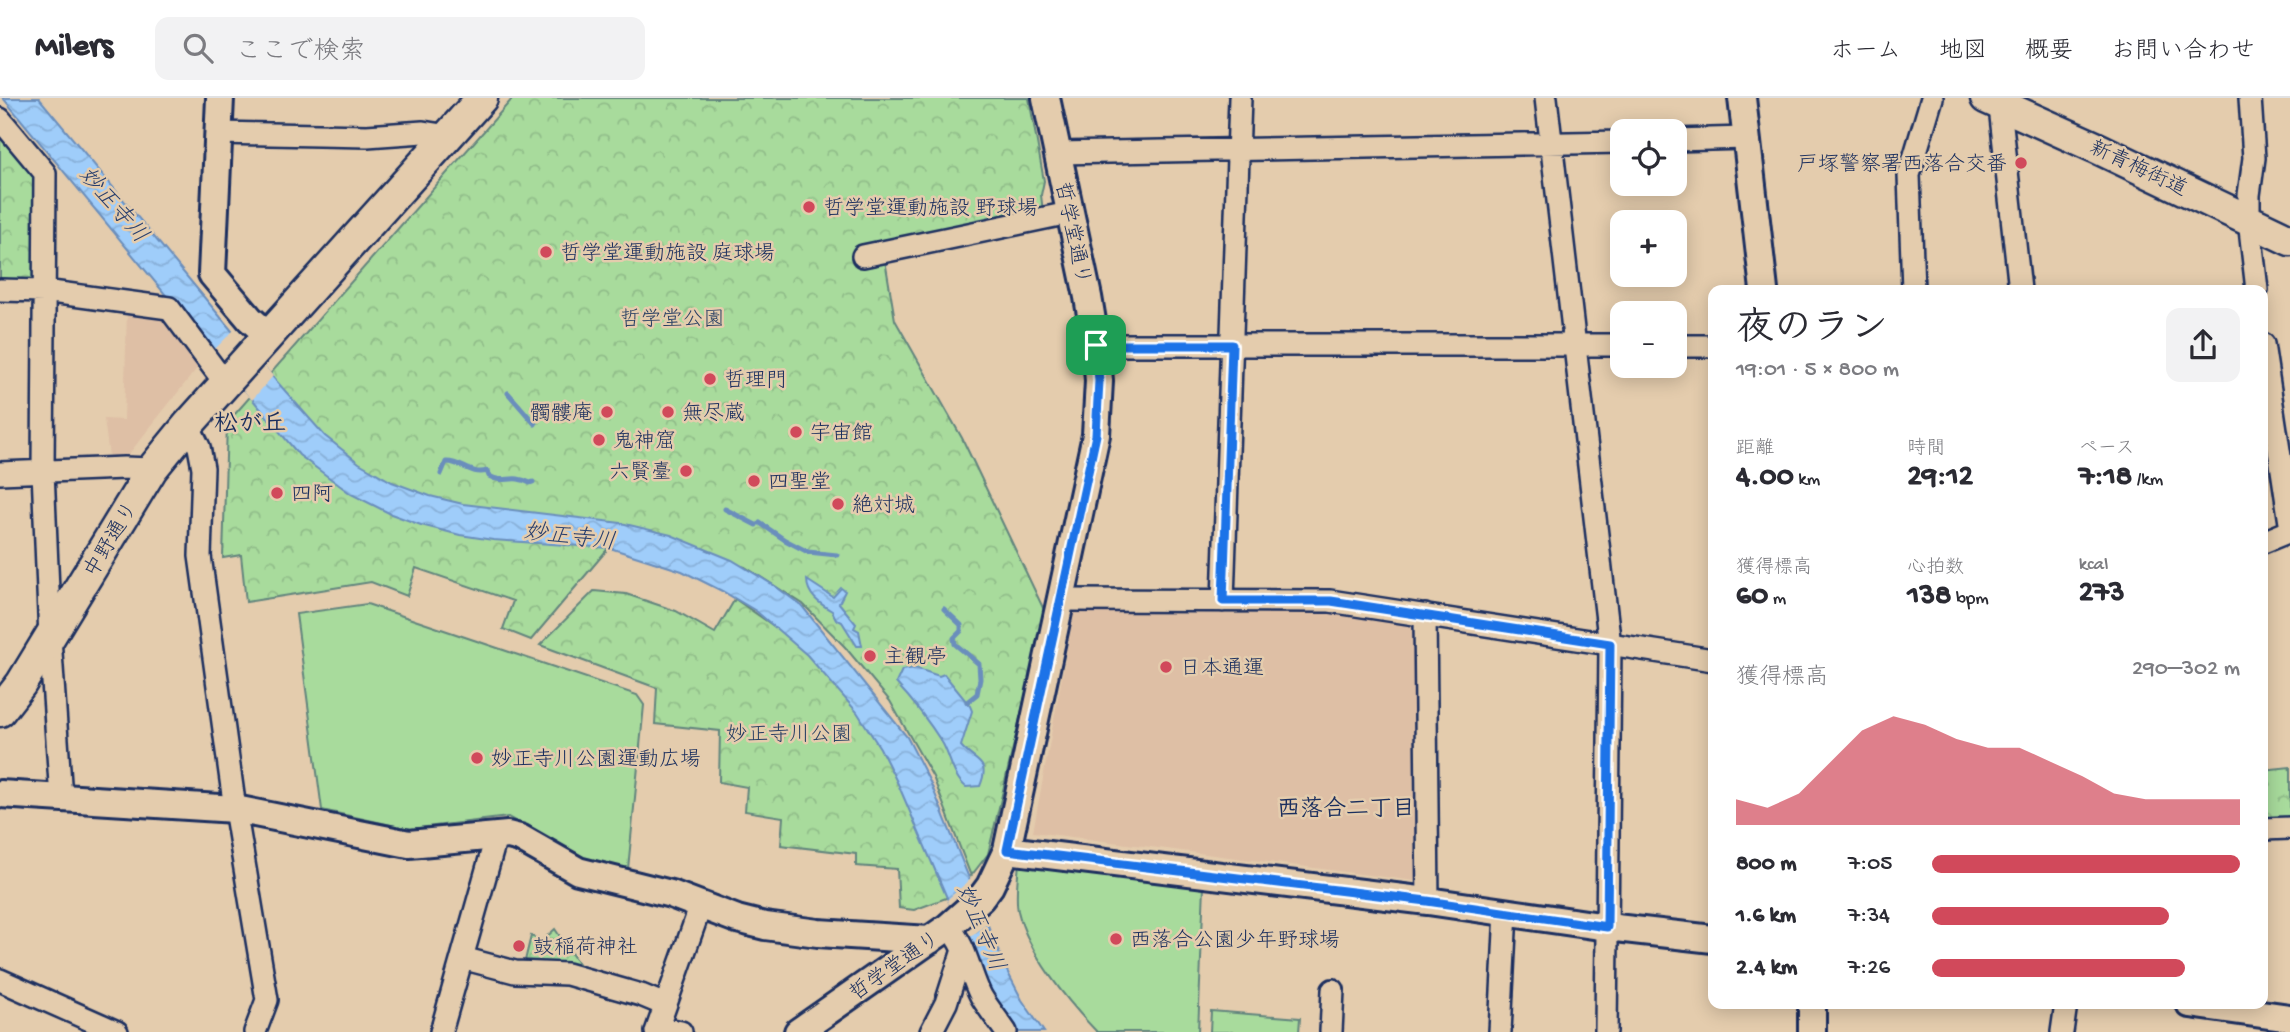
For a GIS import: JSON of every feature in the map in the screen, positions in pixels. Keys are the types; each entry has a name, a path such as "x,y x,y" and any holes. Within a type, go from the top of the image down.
{"main road":[{"path":"261,343 482,98"},
{"name":"新青梅街道","path":"1995,100 2290,240"},
{"name":"中野通り","path":"0,711 50,638 152,469 187,425 261,343"}],"street":[{"path":"220,98 212,274 250,319 261,343"},
{"name":"哲学堂通り","path":"798,1032 944,929 981,898 990,886 1007,850 1096,435 1099,381 1088,297 1046,98"},
{"path":"1223,601 1240,98"},
{"path":"1546,98 1610,644 1606,1032"},
{"path":"1742,98 1763,285"},
{"path":"1913,285 1909,175 1932,98"},
{"path":"2250,98 2254,158 2249,220 2256,285"},
{"path":"1995,100 2019,285"},
{"path":"0,119 45,173 43,471 50,638 61,798"},
{"path":"218,134 367,136 423,132 448,136"},
{"path":"1687,140 1746,138"},
{"path":"1058,153 1610,142"},
{"path":"863,256 1069,213"},
{"path":"0,290 44,291 169,308 228,379"},
{"path":"1096,345 1610,345"},
{"path":"1687,346 1708,346"},
{"path":"2268,380 2290,523"},
{"path":"187,425 199,447 203,468 200,556 235,809 267,1000 255,1032"},
{"path":"0,474 152,469"},
{"path":"2268,540 2290,531"},
{"path":"1060,600 1331,601 1708,659"},
{"path":"1424,615 1427,901"},
{"path":"0,794 235,809 409,844 497,834 520,838 578,871 671,894 765,926 818,933 944,929 956,936 981,995 1006,1032"},
{"path":"2268,830 2290,828"},
{"path":"442,1032 497,834"},
{"path":"1007,850 1708,938"},
{"path":"681,1032 657,1030 701,905"},
{"path":"1500,1032 1506,911"},
{"path":"931,1032 946,1003 964,950"},
{"path":"462,958 515,972 568,974 665,1005"},
{"path":"0,980 117,1032"},
{"path":"1331,1032 1333,990"},
{"path":"1812,1009 1812,1032"},
{"path":"2063,1032 2065,1009"},
{"path":"2223,1009 2289,1019"}],"shaded area":[{"path":"127,310 166,313 198,354 198,367 128,455 109,456 104,419 124,420"},
{"path":"1075,607 1326,609 1416,623 1416,881 1033,832"}],"green space":[{"name":"哲学堂公園","path":"513,98 1029,98 1044,181 1041,195 1043,212 883,248 895,320 962,438 1045,612 988,854 971,876 933,777 890,701 845,647 803,604 745,567 622,532 531,640 503,629 513,601 416,568 407,596 371,582 246,602 241,555 223,558 227,423"},
{"path":"0,126 40,174 38,282 0,286"},
{"name":"妙正寺川公園","path":"594,591 626,594 676,611 715,633 735,599 801,645 859,712 881,746 949,897 914,910 899,908 897,869 856,866 856,854 781,845 783,817 745,811 747,787 719,782 720,731 655,724 657,688 540,645"},
{"name":"妙正寺川公園運動広場","path":"367,604 637,695 644,705 628,869 578,857 508,817 410,829 322,810 296,614"},
{"path":"2290,767 2290,824 2268,825 2268,769"},
{"name":"西落合公園少年野球場","path":"1019,862 1204,886 1198,1032 1097,1032 1061,991 1030,943 1017,905"},
{"path":"555,929 583,971 523,969 531,936 542,941"},
{"path":"1211,1011 1300,1018 1299,1032 1210,1032"}],"water":[{"name":"妙正寺川","path":"3,98 39,98 232,331 325,436 359,463 392,482 430,496 463,504 621,523 671,535 732,560 802,606 907,737 931,784 1004,965 1022,1000 1044,1032 1009,1032 880,748 857,712 807,655 756,611 682,571 610,548 493,540 460,535 391,514 351,494 299,455"},
{"path":"807,580 833,597 841,588 845,591 839,603 856,624 854,628 859,631 862,646 857,646 842,622 815,598 809,590"},
{"path":"915,668 939,676 944,674 970,706 972,711 961,746 983,766 980,786 966,787 962,783 938,736 896,683 902,670"}],"pier":[{"path":"234,330 273,376 252,400 211,353"},
{"path":"972,878 988,923 964,942 947,900"}],"waterway":[{"path":"508,393 535,424"},
{"path":"441,474 446,462 451,462 476,472 487,471 489,476 495,478 533,482"},
{"path":"725,509 756,525"},
{"path":"760,523 808,552 837,555"},
{"path":"944,609 961,625 961,631 954,638 955,644 979,664 977,694 967,702"}],"place":[{"name":"戸塚警察署西落合交番","path":"2021,163"},
{"name":"哲学堂運動施設 野球場","path":"809,207"},
{"name":"哲学堂運動施設 庭球場","path":"546,252"},
{"name":"哲理門","path":"710,379"},
{"name":"髑髏庵","path":"607,412"},
{"name":"無尽蔵","path":"668,412"},
{"name":"宇宙館","path":"796,432"},
{"name":"鬼神窟","path":"599,440"},
{"name":"六賢臺","path":"686,471"},
{"name":"四聖堂","path":"754,481"},
{"name":"四阿","path":"277,493"},
{"name":"絶対城","path":"838,504"},
{"name":"主観亭","path":"870,656"},
{"name":"日本通運","path":"1166,667"},
{"name":"妙正寺川公園運動広場","path":"477,758"},
{"name":"西落合公園少年野球場","path":"1116,939"},
{"name":"鼓稲荷神社","path":"519,946"}],"district":[{"name":"松が丘","path":"250,422"},
{"name":"西落合二丁目","path":"1346,807"}],"route":[{"path":"1096,345 1232,345 1223,601 1331,601 1610,644 1607,927 1506,911 1007,850 1096,435 1099,381 1096,345"}]}
